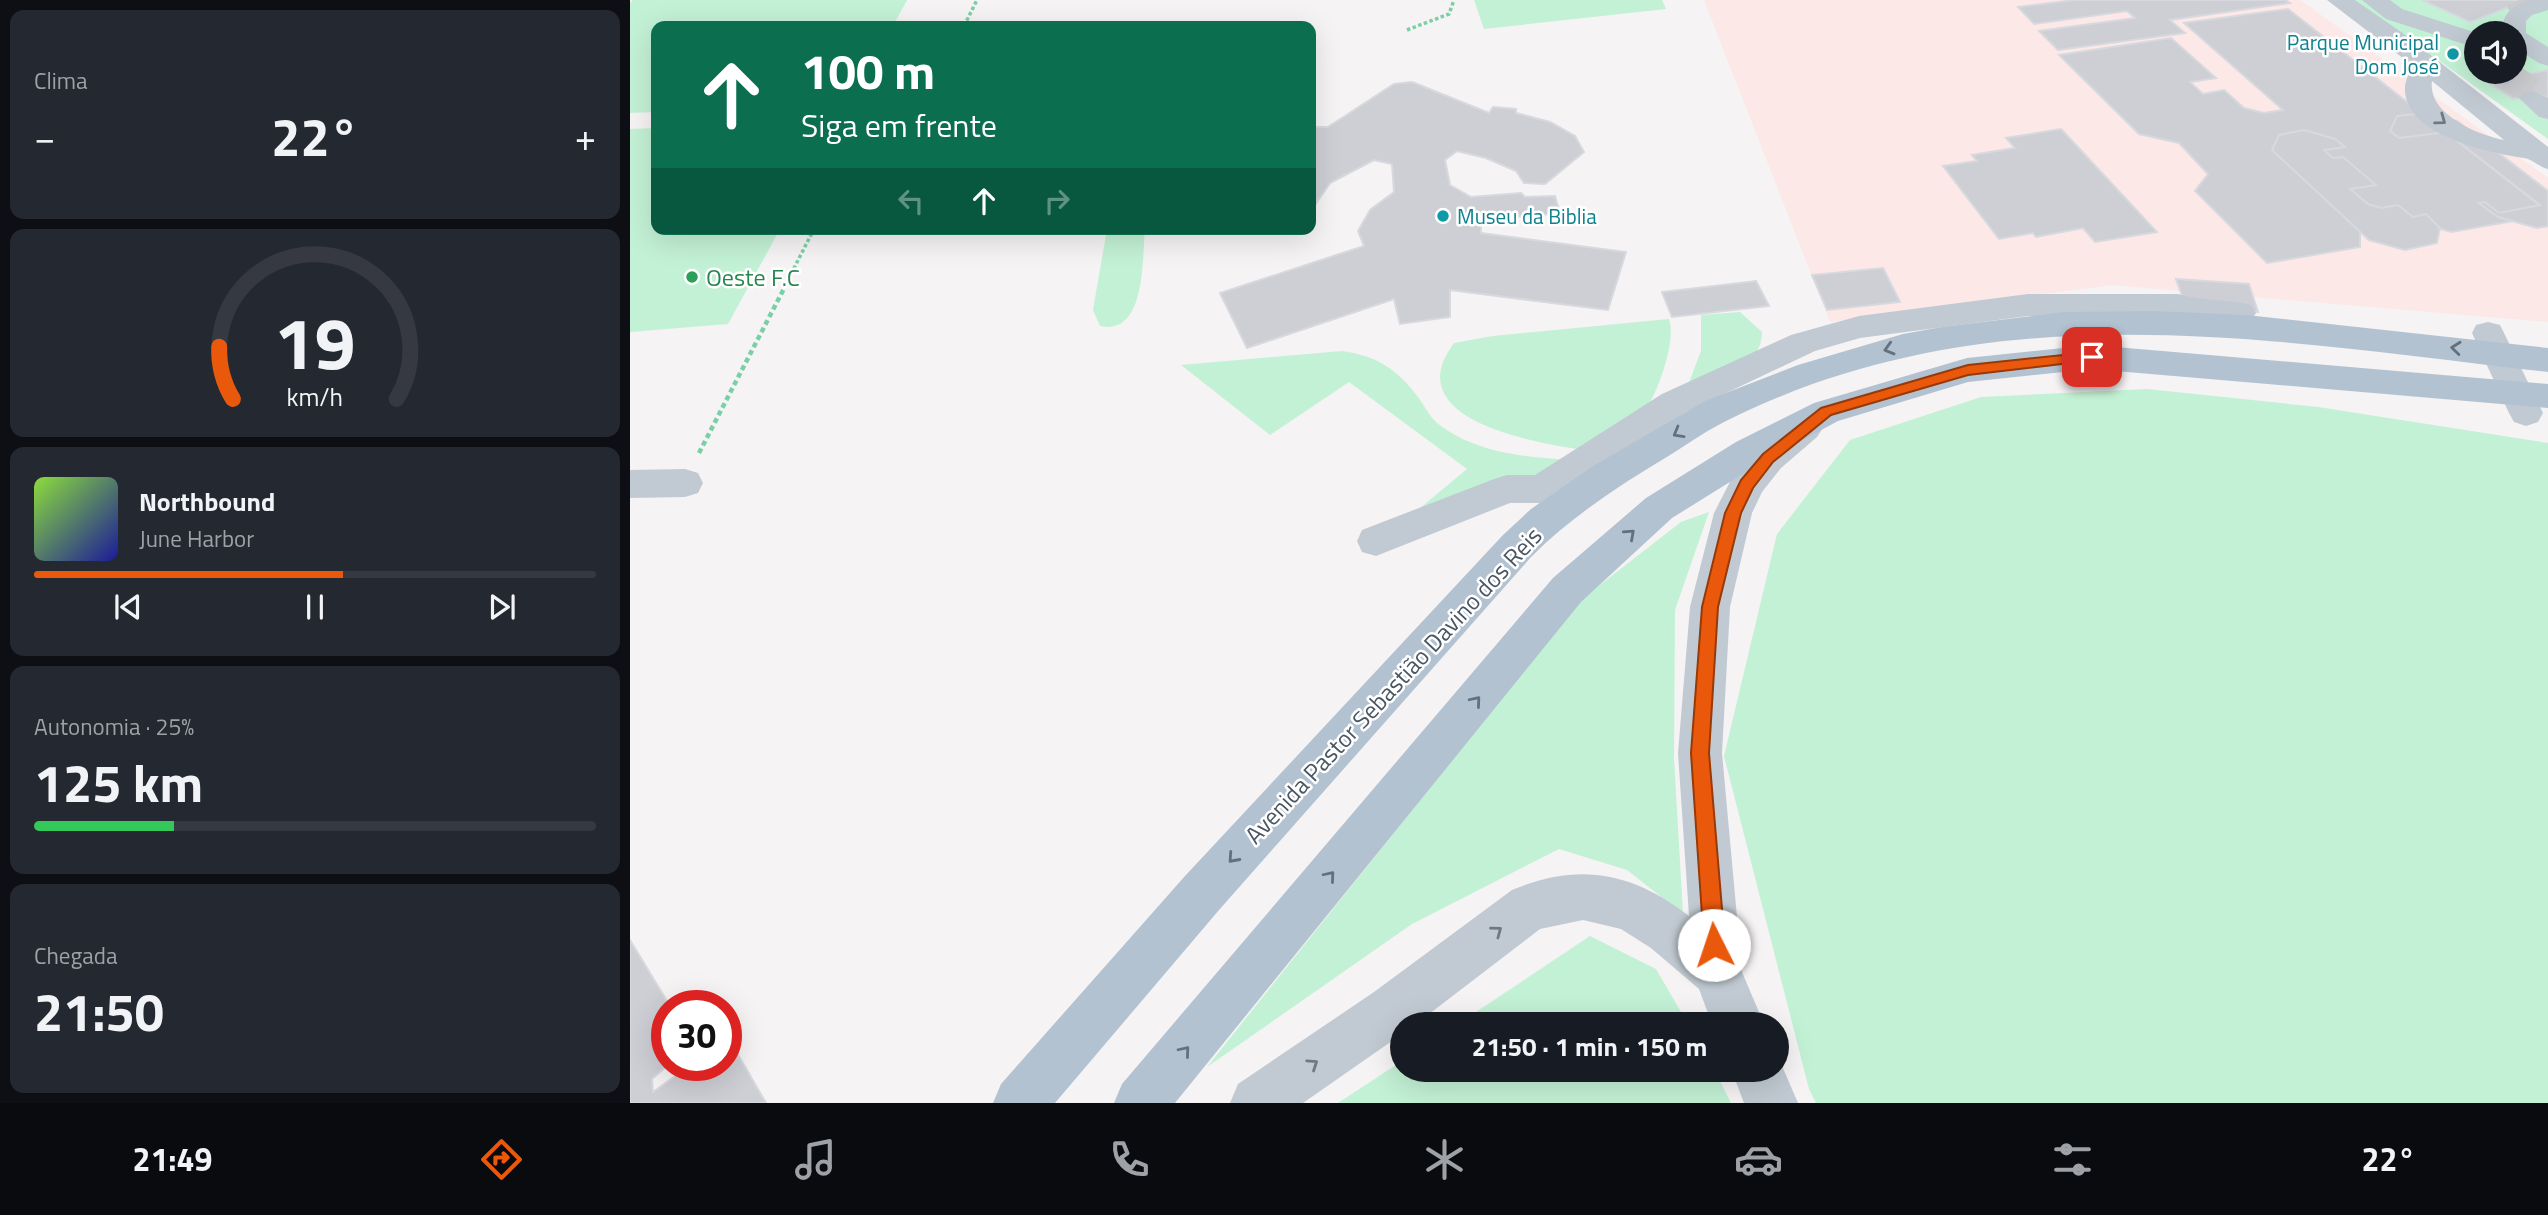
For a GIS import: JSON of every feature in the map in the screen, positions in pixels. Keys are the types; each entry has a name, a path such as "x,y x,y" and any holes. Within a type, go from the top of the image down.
{"main road":[{"name":"Avenida Pastor Sebastião Davino dos Reis","path":"1020,1103 1202,893 1517,546 1544,520 1606,476 1717,410 1810,373 1903,345 2064,323 2154,322 2246,326 2493,342 2548,360"},
{"path":"1141,1103 1567,590 1659,508 1749,452 1826,412 1968,370 2092,357 2530,400"}],"street":[{"path":"2339,0 2426,63 2417,84 2419,98 2438,119 2481,144 2544,155"},
{"path":"2374,0 2394,14 2464,37"},
{"path":"2514,21 2524,10 2548,2"},
{"path":"2395,39 2464,61"},
{"path":"2527,44 2548,61"},
{"path":"2527,56 2548,61"},
{"path":"1376,541 1507,489 1541,489 1674,403 1803,344 1859,327 2028,305 2178,305 2184,309 2240,313"},
{"path":"2493,342 2530,400"},
{"path":"1733,1012 1717,972 1700,753 1710,607 1733,513 1747,484 1768,458 1826,412"},
{"path":"630,484 692,469"},
{"path":"1257,1103 1392,1010 1529,907 1583,896 1631,907 1668,931 1717,972"},
{"path":"1762,1082 1771,1103"}],"path":[{"path":"966,21 977,0"},
{"path":"1407,30 1448,14 1453,8 1454,0"},
{"path":"692,469 811,235"}],"shaded area":[{"path":"1704,0 2300,0 2548,178 2548,322 2112,285 1830,322"}],"green space":[{"path":"633,0 907,0 896,21 651,21 651,112 630,113 630,3"},
{"path":"1474,0 1662,0 1666,9 1484,29"},
{"name":"Parque Municipal Dom José","path":"2355,0 2548,0 2548,139 2472,84 2527,84 2527,21 2464,21 2464,79"},
{"name":"Oeste F.C","path":"651,128 651,235 777,235 728,324 630,332 630,129"},
{"path":"1106,235 1145,235 1142,276 1134,308 1126,319 1115,326 1100,326 1093,310"},
{"path":"1740,312 1762,332 1760,346 1754,357 1734,373 1685,393 1701,351 1701,315"},
{"path":"1669,319 1671,329 1668,355 1659,384 1647,408 1630,426 1585,450 1535,441 1479,423 1457,409 1443,391 1441,369 1454,343 1493,336"},
{"path":"1342,351 1366,356 1394,371 1410,387 1437,423 1467,441 1501,452 1571,460 1538,483 1395,529 1467,469 1349,382 1270,435 1181,365"},
{"path":"2147,389 2318,407 2548,443 2548,1103 1816,1103 1809,1089 1724,756 1777,534 1850,440 1981,397"},
{"path":"1709,512 1675,610 1674,758 1683,914 1627,870 1559,849 1412,924 1207,1067 1578,602 1681,522"},
{"path":"1590,936 1656,969 1681,1012 1476,1012"},
{"path":"1390,1069 1390,1082 1720,1082 1731,1103 1338,1103"}],"building":[{"path":"2074,0 2286,0 2290,3 2170,20 2185,33 2058,50 2039,31 2135,18 2127,11 2034,24 2018,7"},
{"path":"2422,0 2527,0 2473,21"},
{"path":"2288,9 2548,212 2548,215 2451,232 2406,218 2360,225 2360,247 2267,263 2195,191 2208,174 2179,143 2139,134 2059,55 2171,38 2216,78 2190,82 2203,94 2224,90 2244,108 2264,113 2283,110 2184,23"},
{"path":"2548,70 2548,97 2538,95 2513,99 2490,84 2527,84 2527,75"},
{"name":"Museu da Biblia","path":"1412,82 1489,113 1493,107 1516,109 1516,113 1550,122 1575,136 1584,152 1545,184 1524,183 1516,171 1486,158 1457,151 1445,160 1450,185 1471,197 1521,193 1525,197 1555,196 1560,213 1481,220 1481,233 1626,252 1608,310 1450,290 1450,317 1400,324 1394,299 1247,348 1220,293 1364,246 1358,231 1370,210 1394,192 1392,164 1374,160 1330,183 1316,204 1316,127 1328,127 1394,84"},
{"path":"2426,113 2457,121 2548,191 2548,226 2537,228 2498,217 2479,203 2485,202 2499,213 2540,205 2446,132 2399,138 2390,131 2397,116"},
{"path":"2061,129 2157,232 2095,242 2083,228 2036,237 2033,233 1999,239 1943,166 1977,161 1972,155 2015,148 2006,138"},
{"path":"2304,130 2335,139 2345,147 2324,150 2333,158 2343,157 2376,185 2350,189 2368,204 2381,208 2398,205 2413,217 2426,214 2440,228 2437,243 2405,250 2369,240 2272,150 2279,135"},
{"path":"1883,268 1900,302 1827,310 1812,275"},
{"path":"2176,279 2249,284 2258,312 2186,307"},
{"path":"1756,281 1769,306 1672,317 1662,292"},
{"path":"630,940 660,990 651,990 653,1092 668,1081 742,1081 742,1061 766,1103 630,1103"}],"tunnel":[{"path":"2519,0 2524,10"},
{"path":"2522,84 2542,97"}],"place":[{"name":"Parque Municipal Dom José","path":"2453,54"},
{"name":"Museu da Biblia","path":"1443,216"},
{"name":"Oeste F.C","path":"692,277"}],"route":[{"path":"1714,945 1700,753 1710,607 1733,513 1747,484 1768,458 1826,412 1968,370 2092,357"}]}
